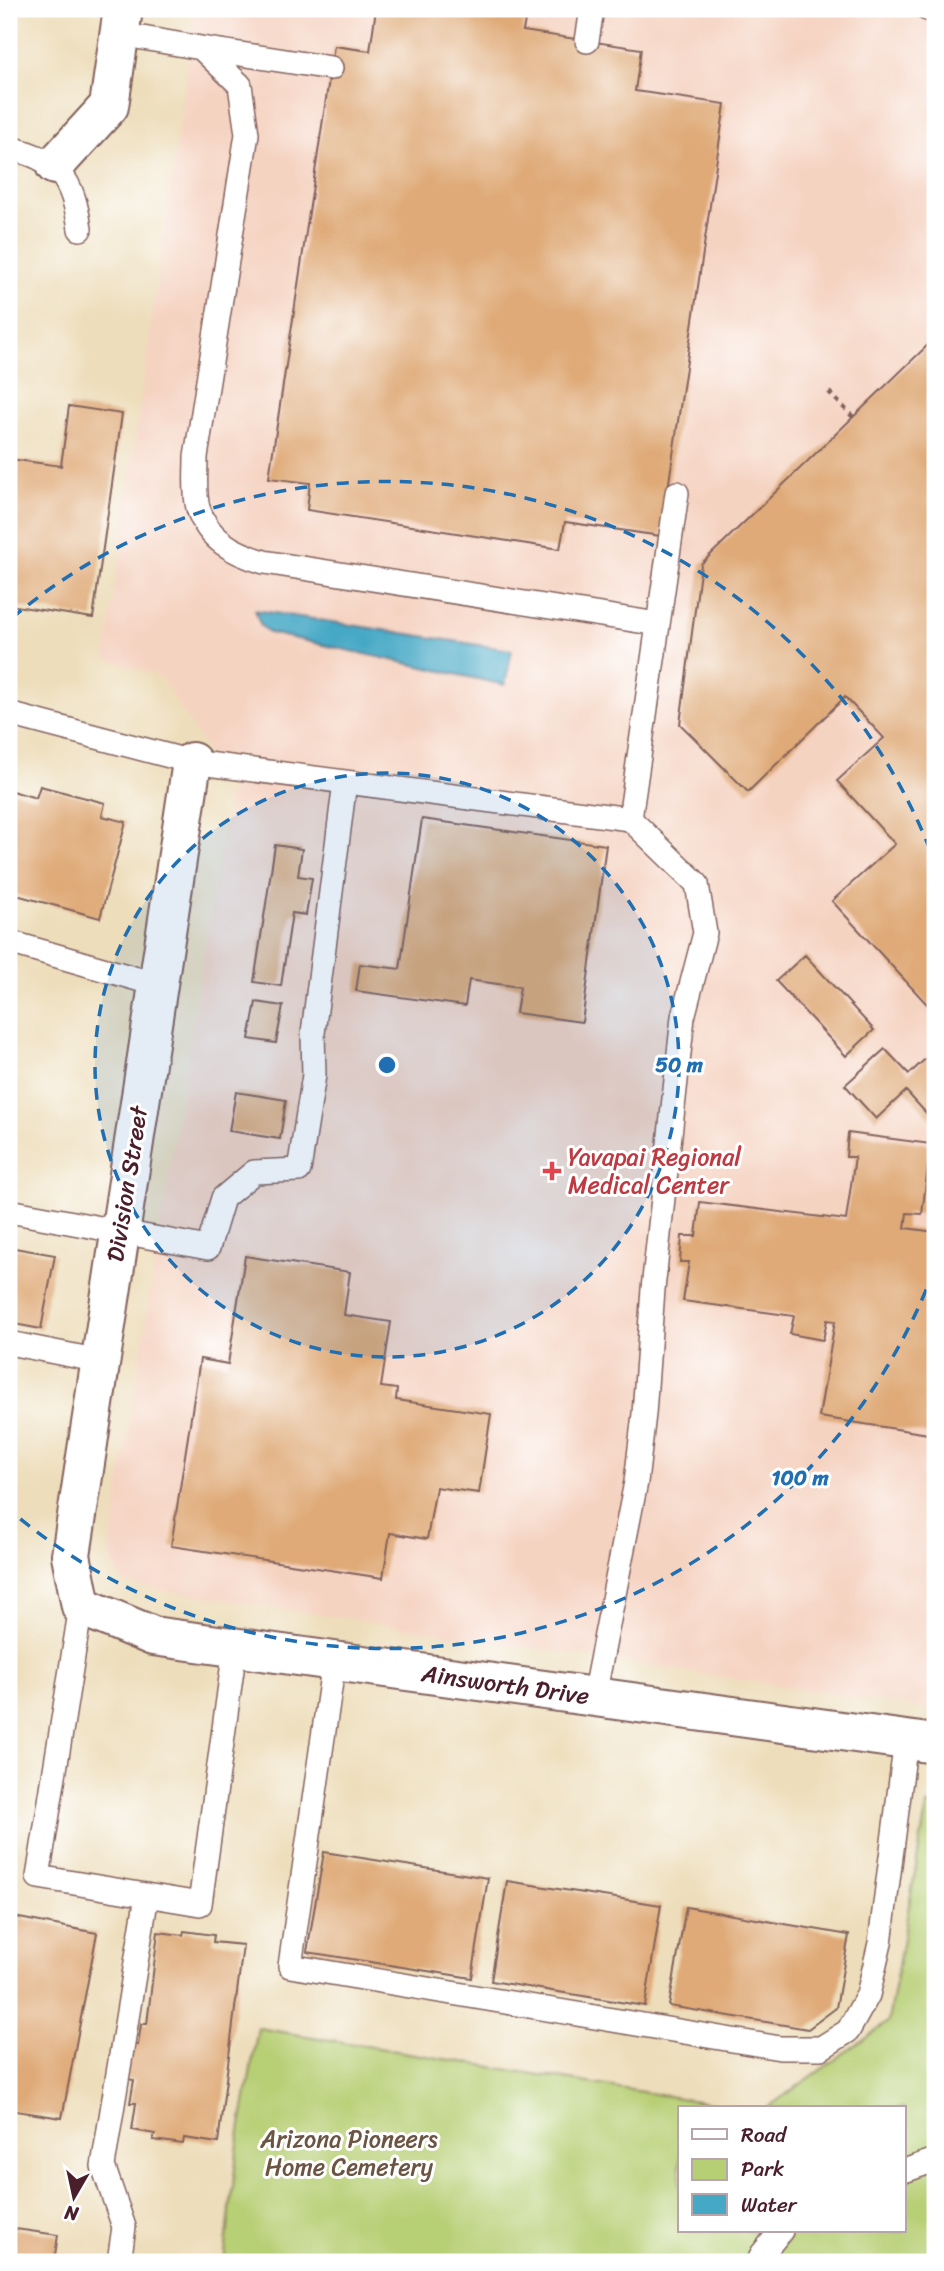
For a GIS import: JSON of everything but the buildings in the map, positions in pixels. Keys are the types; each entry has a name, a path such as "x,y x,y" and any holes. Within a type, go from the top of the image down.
{"street":[{"path":"55,165 109,106 121,21"},
{"name":"Division Street","path":"81,1606 71,1555 192,762"},
{"name":"Ainsworth Drive","path":"81,1606 153,1636 921,1742"}],"lane":[{"path":"587,41 592,9"},
{"path":"927,9 935,11"},
{"path":"121,21 201,48 331,68"},
{"path":"201,48 240,85 247,134 195,457 198,507 210,530 223,545 240,555 264,562 658,624"},
{"path":"9,148 55,165 76,199 80,229"},
{"path":"630,820 677,493"},
{"path":"9,714 192,762 630,820 696,884 705,933 683,1017 653,1289 636,1482 594,1696"},
{"path":"9,1211 208,1248 223,1198 254,1172 299,1170 314,1075 313,1033 345,782"},
{"path":"9,942 158,985"},
{"path":"9,1343 100,1361"},
{"path":"81,1606 38,1877 200,1904 236,1648"},
{"path":"334,1661 290,1966 757,2045 821,2048 848,2031 869,1995 921,1742"},
{"path":"119,2262 124,2227 103,2166 147,1895"},
{"path":"906,2170 935,2160"},
{"path":"759,2262 762,2254 780,2232"}],"path":[{"path":"829,392 853,417"}],"shaded area":[{"name":"Yavapai Regional Medical Center","path":"195,9 935,9 935,1710 124,1584 109,1553 230,788 161,677 105,658"}],"green space":[{"name":"Arizona Pioneers Home Cemetery","path":"927,1805 935,1806 935,2262 224,2262 238,2143 258,2028 727,2106 678,2106 678,2232 906,2232 906,2106 770,2106 888,2022"}],"water":[{"path":"255,610 512,650 505,685 270,633 261,626"}],"place":[{"name":"Yavapai Regional Medical Center","path":"552,1171"}]}
